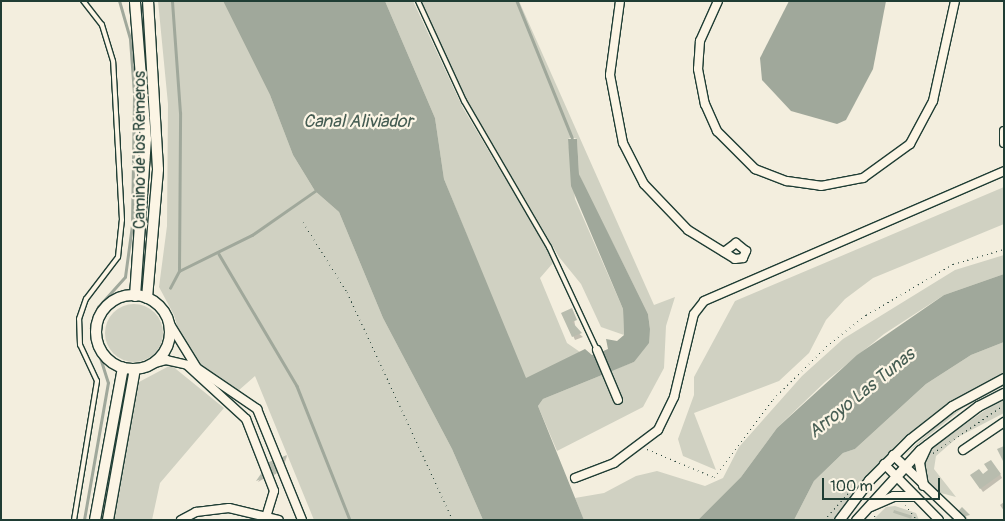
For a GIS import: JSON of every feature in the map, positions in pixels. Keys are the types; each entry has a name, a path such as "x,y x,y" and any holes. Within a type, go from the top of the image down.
{"main road":[{"name":"Camino de los Remeros","path":"135,1 146,139 135,296"},
{"name":"Camino de los Remeros","path":"147,298 158,169 148,1"},
{"path":"135,296 147,298 168,321 168,345 152,364 135,369 123,368 106,357 96,329 110,303 135,296"},
{"path":"95,520 123,368"},
{"path":"108,520 135,369"}],"street":[{"path":"620,1 610,75 623,142 655,198 688,230 724,252"},
{"path":"718,1 700,41 698,69 705,104 717,131 755,169 787,181 821,186 863,178 910,144 933,101 955,1"},
{"path":"1004,130 1004,142"},
{"path":"575,478 641,446 667,417 694,314 704,301 1004,171"},
{"path":"168,321 197,368 257,409 302,520"},
{"path":"597,350 618,400"},
{"path":"152,364 166,360 187,365 246,418 274,491 267,517"},
{"path":"839,520 893,455 952,406 1004,378"},
{"path":"856,520 894,475 928,443 1004,393"},
{"path":"963,450 1004,422"},
{"path":"923,485 919,462 928,443"},
{"path":"893,455 961,520"},
{"path":"884,464 939,520"},
{"path":"862,512 893,496 914,496"},
{"path":"181,520 196,512 229,508 279,520"}],"lane":[{"path":"74,520 97,381 80,345 79,319 86,299 118,256 122,220 113,61 102,25 83,1"},
{"path":"418,1 464,101 550,247 597,350"}],"path":[{"path":"303,222 347,292 453,520"},
{"path":"641,446 714,477 773,399 837,338 953,264 1004,248"},
{"path":"929,460 937,449 1004,405"},
{"path":"900,503 911,509 917,520"},
{"path":"871,520 880,508"}],"shaded area":[{"path":"158,1 223,1 270,95 293,155 315,191 339,212 383,318 452,449 483,520 314,520 255,376 238,391 198,363 181,340 174,315 159,287 167,226 168,104"},
{"path":"385,1 413,1 463,108 548,250 553,263 540,278 567,343 580,352 531,378 525,378 444,179 435,118"},
{"path":"421,1 519,1 654,305 675,297 666,326 664,368 643,407 557,451 538,406 543,399 602,375 614,403 621,400 610,371 634,362 650,329 648,314 585,188 579,174 577,139 572,137 568,139 575,199 623,309 624,335 601,327 581,284 559,257 465,97"},
{"path":"1004,187 1004,224 873,278 845,299 826,320 809,353 779,381 694,413 716,470 683,456 678,439 694,395 694,377 735,301"},
{"path":"1004,255 1004,274 944,295 884,334 825,382 777,428 741,477 698,520 584,520 575,498 604,493 636,476 657,471 705,486 723,478 739,447 802,376 843,339 955,270"},
{"path":"134,304 145,306 158,317 163,333 161,344 150,357 134,362 123,360 110,349 105,333 107,322 118,309"},
{"path":"1004,342 1004,373 932,415 899,442 834,520 794,520 814,481 843,453 855,449 926,384 971,355"},
{"path":"171,365 224,408 160,483 152,520 112,520 139,382"},
{"path":"1004,381 1004,386 963,408 902,457 960,405"},
{"path":"1004,397 1004,413 958,437 936,456 934,469 956,497 937,492 925,481 923,469 931,448"},
{"path":"895,506 916,513 919,520 873,520 886,507"}],"water":[{"name":"Canal Aliviador","path":"223,1 385,1 435,118 444,179 526,378 585,349 592,355 608,349 606,339 617,341 624,335 623,309 571,186 568,139 577,139 579,174 648,314 650,329 649,343 634,362 543,399 538,406 584,520 483,520 452,449 383,318 339,212 315,191 293,155 270,95"},
{"path":"789,1 886,1 873,69 846,120 837,124 791,111 762,80 760,58"},
{"name":"Arroyo Las Tunas","path":"1004,274 1004,342 971,355 926,384 855,449 843,453 814,481 794,520 698,520 741,477 777,428 857,355 944,295"}],"building":[{"path":"572,308 577,320 572,322 582,333 572,337 561,313"},
{"path":"1004,446 1004,463 997,449"},
{"path":"287,455 276,474 256,481 269,462"},
{"path":"991,460 1001,474 980,489 970,475 979,469 983,474 988,470 984,464"},
{"path":"962,507 970,515 950,520"},
{"path":"894,510 912,516 911,519 893,513"}],"waterway":[{"path":"84,520 108,383 91,329 98,307 125,277 132,225 134,94 130,39 119,1"},
{"path":"170,288 179,271 180,113 172,1"},
{"path":"517,1 572,137"},
{"path":"179,271 252,235 315,191"},
{"path":"219,254 297,386 350,520"}]}
